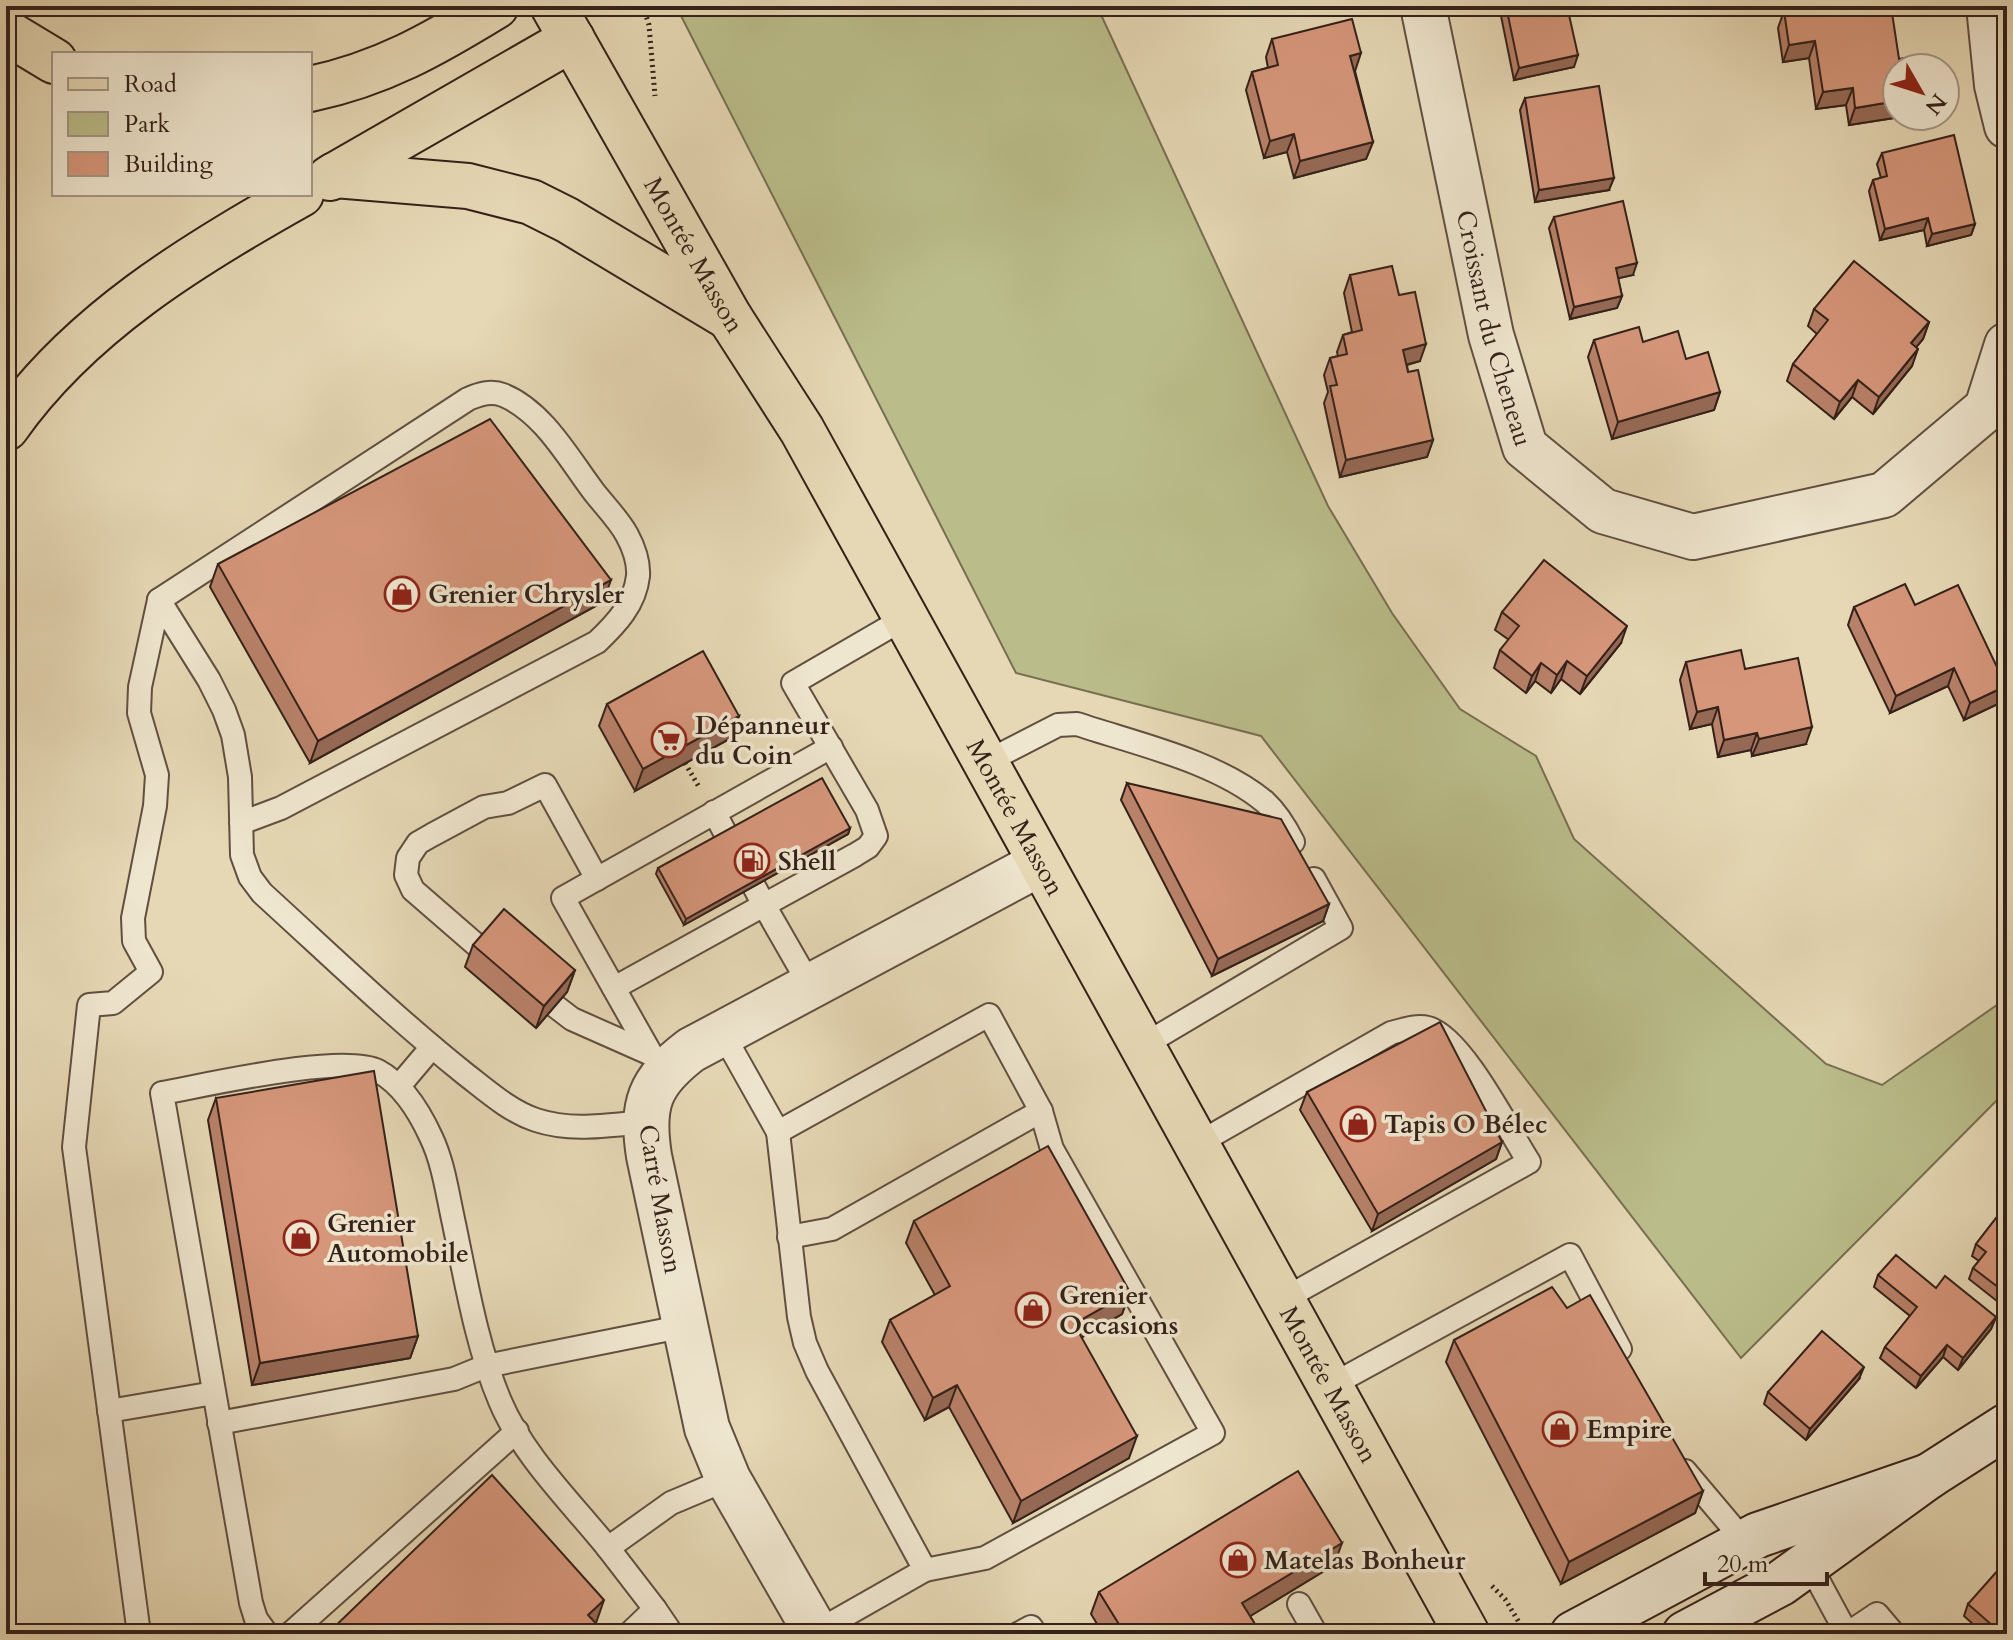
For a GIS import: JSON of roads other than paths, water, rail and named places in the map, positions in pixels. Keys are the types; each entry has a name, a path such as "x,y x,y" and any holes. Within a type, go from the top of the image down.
{"main road":[{"path":"312,89 351,79 400,61 496,6"},
{"path":"312,186 562,23"},
{"name":"Montée Masson","path":"562,23 730,318 802,430 1467,1634"},
{"path":"6,32 52,60"},
{"path":"312,190 468,186 531,202 567,220 730,318"},
{"path":"6,428 72,352 143,293 196,255 296,196"}],"street":[{"name":"Croissant du Cheneau","path":"1423,6 1491,335 1525,447 1603,511 1693,537 1884,495 1987,408 2007,345"},
{"path":"1989,6 1997,85 2007,126"},
{"name":"Carré Masson","path":"816,1633 728,1479 707,1428 649,1156 645,1122 661,1075 659,1062 723,1034 1041,863"},
{"path":"1685,1634 1781,1583 1929,1476 2007,1426"},
{"path":"1573,1634 1745,1542 1929,1476"}],"lane":[{"path":"139,1634 74,1147 89,1005 113,1003 151,972 134,941 133,918 155,806 157,775 139,713 140,687 159,600 468,399 483,393 500,393 520,403 536,418 626,533 636,553 638,576 632,599 617,623 597,642 281,808 241,823"},
{"path":"159,600 209,680 233,735 240,777 242,855 250,877 262,893 432,1047 511,1107 535,1120 564,1126 592,1128 645,1122"},
{"path":"614,988 868,847 876,836 867,810 793,683 905,618"},
{"path":"984,763 1058,725 1077,724 1232,780 1266,803 1290,836 1341,928 1142,1046"},
{"path":"659,1062 563,898 831,747"},
{"path":"481,949 413,890 406,875 408,858 418,843 484,807 508,803 545,785 597,879"},
{"path":"714,812 811,987"},
{"path":"555,1006 572,1019 659,1062"},
{"path":"778,1132 989,1015 1041,1111 1052,1149 1213,1433 985,1558 925,1570 816,1633"},
{"path":"1197,1144 1391,1033 1414,1027 1429,1028 1446,1038 1465,1058 1529,1162 1282,1300"},
{"path":"723,1034 778,1132 799,1317 805,1343 823,1384 925,1570"},
{"path":"399,1086 432,1047"},
{"path":"267,1634 256,1619 251,1603 162,1093 324,1066 361,1065 379,1071 399,1086 432,1137 486,1366 502,1405 517,1431 672,1634"},
{"path":"789,1237 832,1229 1041,1111"},
{"path":"1330,1386 1570,1255 1627,1362"},
{"path":"219,1423 454,1379 486,1366 685,1326"},
{"path":"109,1411 214,1393"},
{"path":"290,1634 517,1431"},
{"path":"1677,1456 1702,1493 1745,1542"},
{"path":"608,1548 671,1503 728,1479"},
{"path":"1787,1525 1847,1634 1877,1614 1894,1634"},
{"path":"1299,1604 1316,1634"},
{"path":"629,1634 655,1609"},
{"path":"1018,1634 1031,1627 1036,1634"}],"place":[{"name":"Grenier Chrysler","path":"402,594"},
{"name":"Dépanneur du Coin","path":"669,740"},
{"name":"Shell","path":"752,861"},
{"name":"Tapis O Bélec","path":"1358,1124"},
{"name":"Grenier Automobile","path":"301,1238"},
{"name":"Grenier Occasions","path":"1033,1310"},
{"name":"Empire","path":"1560,1429"},
{"name":"Matelas Bonheur","path":"1238,1560"}]}
